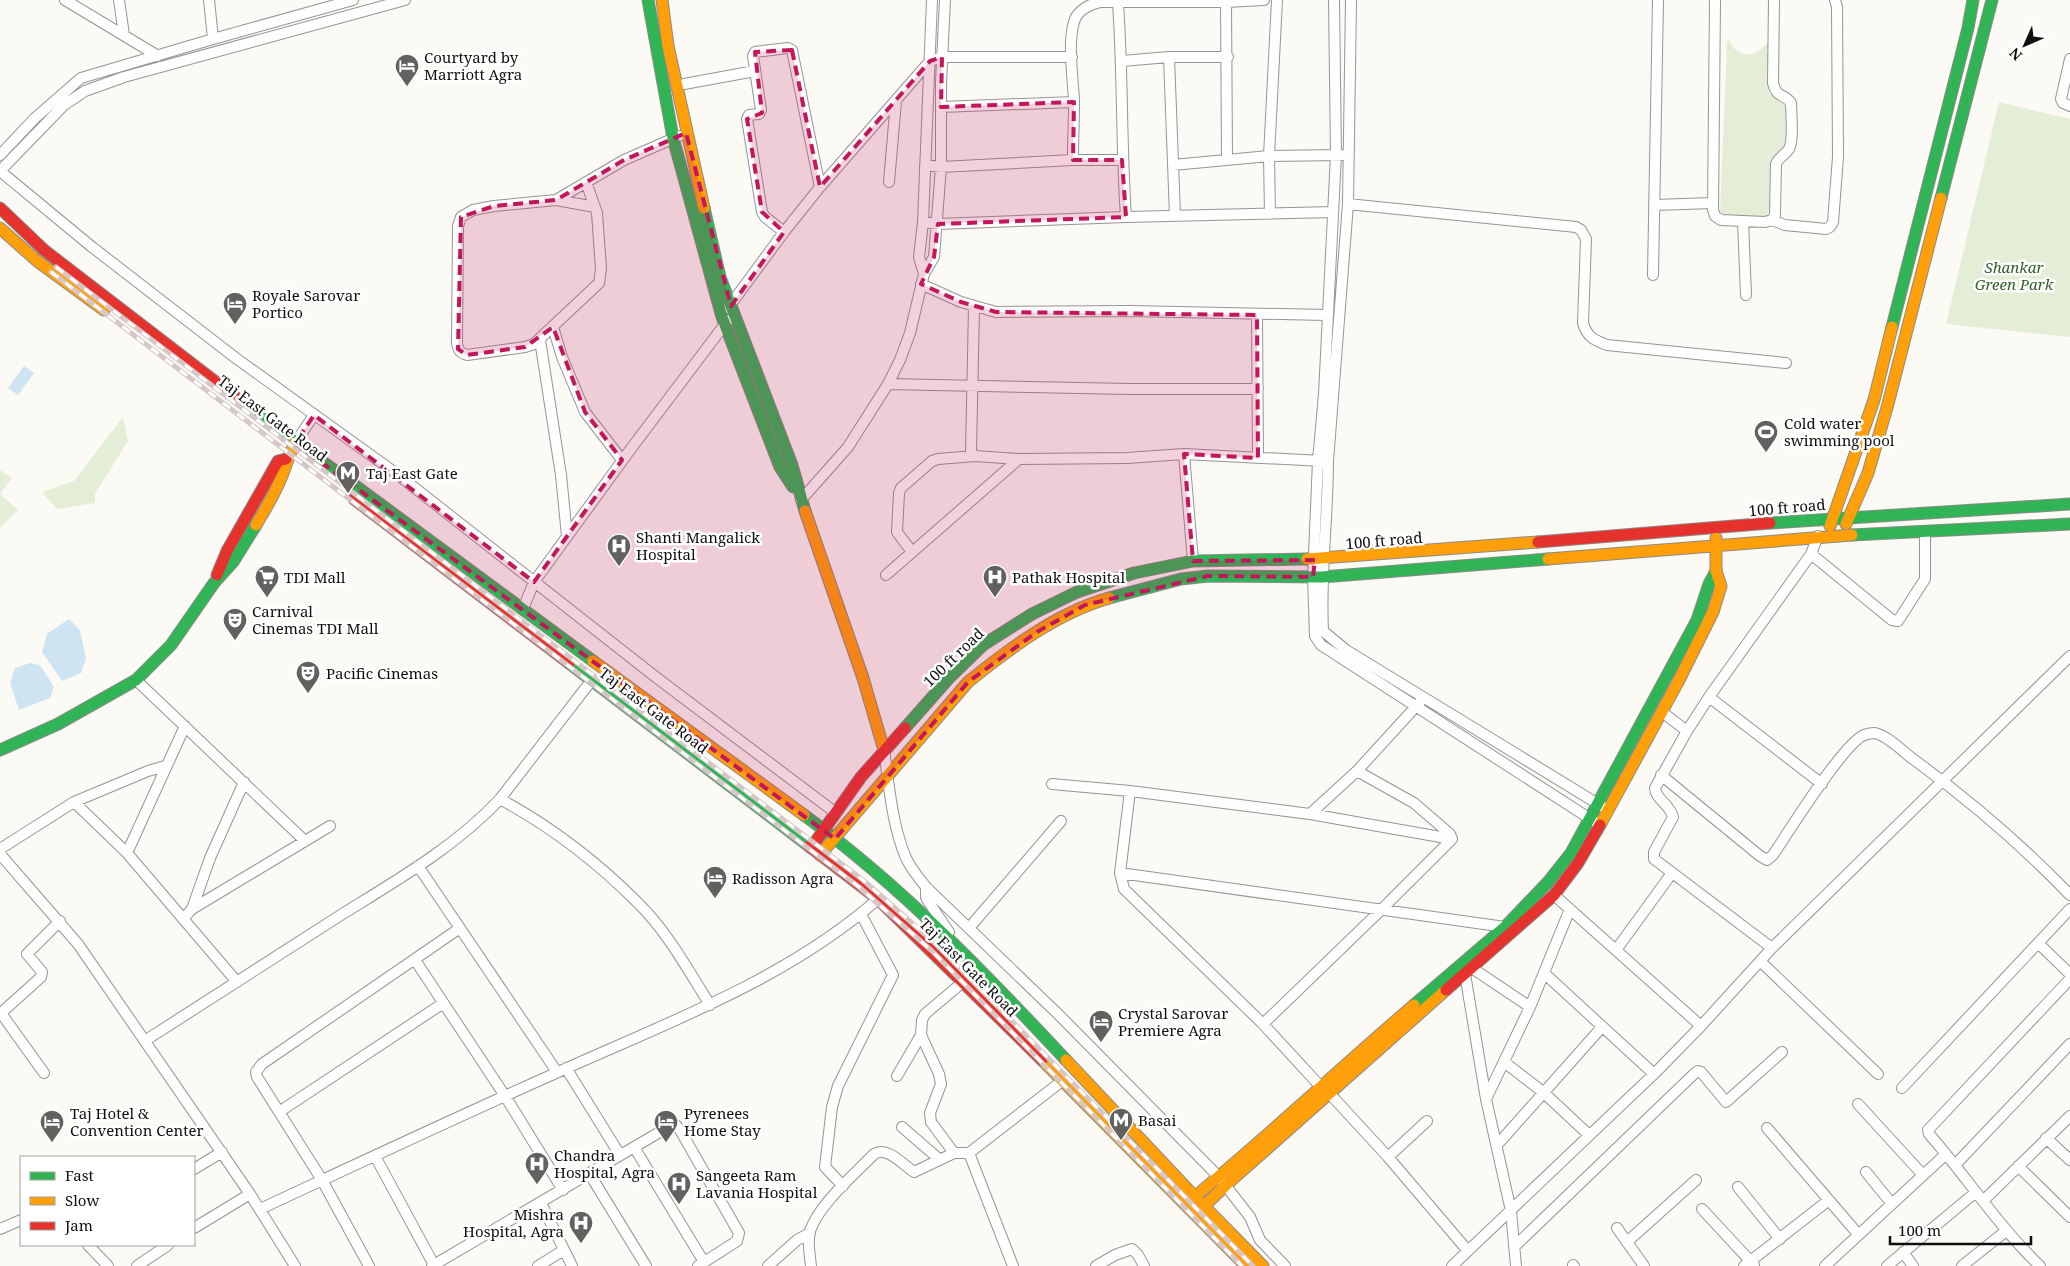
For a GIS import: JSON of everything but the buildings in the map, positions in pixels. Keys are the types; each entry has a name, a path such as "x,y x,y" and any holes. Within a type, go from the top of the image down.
{"main road":[{"path":"648,0 673,138 723,320 780,467 801,500"},
{"path":"662,0 668,46 686,133 720,278 792,465 801,500 836,597 884,750"},
{"path":"1822,536 1834,518 1874,400 1968,28 1973,0"},
{"path":"1840,535 1868,473 1886,412 1992,0"},
{"path":"0,208 44,250 291,451 523,609 824,830 909,900 990,978 1195,1197 1263,1266"},
{"name":"Taj East Gate Road","path":"0,228 37,261 291,451 878,899 1062,1081 1102,1118 1246,1266"},
{"path":"0,750 58,724 136,680 171,645 214,583 233,562 257,524 281,480 291,451"},
{"name":"100 ft road","path":"815,851 824,830 861,777 884,750 916,718 950,677 983,645 1000,632 1077,592 1134,573 1193,561 1319,560 1834,518 2070,504"},
{"name":"100 ft road","path":"815,851 835,839 968,682 995,660 1037,632 1085,605 1181,579 1208,576 1318,577 1822,536 2070,524"},
{"path":"1186,1204 1222,1181 1330,1094 1554,895 1578,863 1600,825 1662,712 1717,603 1721,586 1716,571 1715,528"},
{"path":"1195,1214 1204,1206 1222,1181 1244,1156 1320,1086 1505,927 1554,875 1570,853 1590,818 1697,620 1709,584 1716,571"}],"street":[{"path":"66,0 158,56"},
{"path":"119,0 124,35"},
{"path":"209,0 213,39"},
{"path":"0,155 35,118 81,78 353,0"},
{"path":"406,0 124,77 85,91 64,105 0,171 92,247 237,359 397,474 534,582 836,812"},
{"path":"923,279 919,258 923,222 932,0"},
{"path":"801,500 848,447 888,384 900,360 910,332 923,279 934,257 941,167 942,57 945,0"},
{"path":"1072,160 1074,102 1072,57 1074,25 1085,4 1264,0"},
{"path":"1270,214 1270,156 1277,0"},
{"path":"1334,0 1336,155 1327,315 1323,461 1315,631 1317,640 1321,645 1600,825"},
{"path":"1323,461 1348,204 1351,0"},
{"path":"1653,275 1658,0"},
{"path":"1715,0 1715,216 1719,219 1743,221 1765,222 1772,220 1785,225 1826,229 1830,227 1832,222 1838,157 1837,7 1834,0"},
{"path":"1772,220 1775,215 1776,164 1790,146 1791,138 1791,103 1775,91 1773,83 1774,0"},
{"path":"1226,2 1228,57 1227,159"},
{"path":"1118,3 1122,61 1122,160 1126,217"},
{"path":"784,232 765,217 762,212 747,119 749,115 761,112 753,56 755,52 788,48 792,50 820,187"},
{"path":"523,609 534,582 732,309 784,232 820,187 930,61 942,57 1072,57"},
{"path":"1122,61 1169,57 1228,57"},
{"path":"1169,57 1176,216"},
{"path":"2070,59 2061,99 2070,106"},
{"path":"684,84 755,71"},
{"path":"889,182 896,101"},
{"path":"941,107 1074,102"},
{"path":"556,200 624,160 686,133"},
{"path":"1173,164 1270,156 1350,155"},
{"path":"925,165 941,167 1072,160 1122,160"},
{"path":"586,182 595,207 597,214 601,270 599,282 540,340 525,347 467,355 462,354 458,349 458,226 461,217 473,210 494,206 556,200 595,207"},
{"path":"1654,204 1714,203"},
{"path":"1348,204 1576,227 1581,230 1586,238 1583,323 1586,333 1591,338 1607,345 1786,363"},
{"path":"923,222 938,224 1333,212"},
{"path":"1743,221 1746,295"},
{"path":"923,279 974,307 996,312 1131,311 1327,315"},
{"path":"974,307 971,452 975,456"},
{"path":"1257,314 1258,458"},
{"path":"553,327 585,412 622,460"},
{"path":"540,340 561,475 567,536"},
{"path":"888,384 1130,389 1258,389"},
{"path":"291,451 314,415"},
{"path":"912,552 897,532 899,493 901,488 932,461 938,459 975,456 1018,460 1126,458 1184,454 1323,461"},
{"path":"1184,454 1193,561"},
{"path":"886,575 1018,460"},
{"path":"1811,554 1892,620 1898,621 1925,579 1924,532"},
{"path":"1772,948 1657,861 1653,855 1673,818 1669,808 1654,792 1661,775 1709,697 1822,536"},
{"path":"1318,577 1323,627 1326,636 1423,698 1608,810"},
{"path":"1452,1266 1654,1074 1772,948 2070,656"},
{"path":"136,680 305,841"},
{"path":"146,1040 418,866 463,833 485,815 500,799 591,681"},
{"path":"1709,697 1822,784"},
{"path":"1310,814 1358,771 1423,698"},
{"path":"1662,712 1687,731"},
{"path":"127,853 165,766 185,726"},
{"path":"1661,775 1767,860 1773,855 1852,744 1862,736 1876,734 1886,739 1942,781 2008,835 2070,895"},
{"path":"884,750 898,832 906,858 914,872 926,887 1058,1014 1222,1181 1250,1217 1260,1240 1285,1266"},
{"path":"0,849 74,802 148,771 165,766"},
{"path":"1358,771 1421,808 1452,838"},
{"path":"192,909 210,858 244,782"},
{"path":"1052,784 1130,791 1310,814 1452,838"},
{"path":"1130,791 1120,873 1124,888 1263,1024 1320,1086"},
{"path":"500,799 542,823 567,841 638,902 659,927 710,1005"},
{"path":"74,802 127,853 237,982"},
{"path":"969,928 1061,821"},
{"path":"183,919 192,909 330,826"},
{"path":"1263,1024 1382,909 1452,838"},
{"path":"0,854 60,921 146,1040 260,1208 295,1266"},
{"path":"418,866 620,1155"},
{"path":"1120,873 1505,927"},
{"path":"1616,950 1672,873"},
{"path":"926,887 926,897 941,920 959,944 990,978"},
{"path":"1554,895 1701,1026"},
{"path":"260,1208 562,1070 710,1005 812,949 861,914 878,899"},
{"path":"1902,1088 2070,908"},
{"path":"1486,1099 1530,1007 1570,909"},
{"path":"844,1186 825,1167 832,1107 838,1086 893,975 861,914"},
{"path":"44,1073 1,1012 41,977 42,972 27,954 60,921"},
{"path":"369,1266 322,1180 257,1077 258,1067 460,928"},
{"path":"2038,943 2070,974"},
{"path":"415,960 442,1004 505,1096 563,1190"},
{"path":"1760,961 1878,1074"},
{"path":"1469,971 1530,1007"},
{"path":"1469,971 1486,1099 1511,1211 1516,1266"},
{"path":"1544,973 1654,1074"},
{"path":"2040,1266 2006,1231 1956,1164 1929,1134 1929,1128 2070,979"},
{"path":"897,1076 921,1035 922,1020 925,1014 963,982"},
{"path":"279,1112 442,1004"},
{"path":"1496,1145 1602,1027"},
{"path":"921,1035 939,1074 940,1084 930,1113 931,1122 954,1153"},
{"path":"1956,1164 2070,1044"},
{"path":"1514,1247 1695,1073 1701,1072 1726,1102 1782,1052"},
{"path":"1504,1062 1544,1092 1589,1135"},
{"path":"811,1266 810,1233 820,1213 877,1152 895,1157 914,1172 954,1153 969,1153 1062,1081"},
{"path":"1330,1094 1388,1157 1468,1251"},
{"path":"1858,1104 1923,1175"},
{"path":"1983,1201 2070,1116"},
{"path":"1388,1157 1428,1121"},
{"path":"375,1156 433,1265 563,1190 589,1173 670,1126 676,1125 739,1233 737,1241 701,1264 634,1147"},
{"path":"902,1127 939,1159"},
{"path":"1767,1128 1858,1234"},
{"path":"2046,1138 2070,1160"},
{"path":"195,1168 222,1152"},
{"path":"969,1153 1012,1266"},
{"path":"1825,1266 1946,1154"},
{"path":"2018,1166 2070,1217"},
{"path":"1866,1172 1892,1204"},
{"path":"589,1173 646,1266"},
{"path":"1627,1242 1696,1180"},
{"path":"1738,1187 1780,1239"},
{"path":"1887,1266 1976,1192"},
{"path":"195,1227 250,1194"},
{"path":"1702,1209 1749,1265 1830,1200"},
{"path":"540,1203 572,1266"},
{"path":"0,1228 20,1220"},
{"path":"1617,1228 1644,1266"},
{"path":"1966,1265 2006,1231"},
{"path":"768,1266 797,1240 810,1233"},
{"path":"89,1246 108,1266"},
{"path":"137,1266 167,1246"},
{"path":"1096,1266 1115,1255 1132,1249 1144,1266"},
{"path":"538,1266 564,1250"},
{"path":"1903,1252 1913,1266"}],"highlighted area":[{"path":"792,50 820,187 930,61 942,57 941,107 1074,102 1073,160 1122,160 1126,217 938,224 934,257 921,284 961,302 996,312 1257,315 1258,458 1184,454 1193,561 1315,560 1313,577 1208,576 1085,605 1037,632 968,682 835,839 295,443 314,415 534,582 622,460 585,412 553,327 525,347 467,355 458,349 461,217 494,206 556,200 624,160 686,133 731,306 784,232 762,212 747,119 762,113 755,52"}],"green space":[{"path":"1729,40 1734,48 1746,54 1759,51 1768,43 1769,93 1787,108 1785,147 1773,157 1770,171 1771,206 1769,213 1764,218 1726,216 1720,211 1727,41"},
{"name":"Shankar Green Park","path":"1999,102 2070,119 2070,337 1946,324"},
{"path":"123,417 128,441 95,494 95,503 57,509 42,492 74,481"},
{"path":"0,470 12,478 0,494"},
{"path":"0,494 18,510 0,528"}],"water":[{"path":"24,366 34,373 18,395 8,388"},
{"path":"69,619 80,630 86,659 81,673 62,681 42,652 47,634"},
{"path":"30,663 40,665 54,687 50,698 19,710 10,683 15,668"}],"railway":[{"path":"56,267 863,880 937,945 1253,1266"},
{"path":"51,272 859,887 932,951 1242,1266"}],"traffic: fast":[{"path":"648,0 673,138 722,317 780,467 793,487"},
{"path":"1892,327 1968,28 1973,0"},
{"path":"1941,198 1992,0"},
{"path":"704,208 720,277 792,465 805,511"},
{"path":"243,403 593,661"},
{"path":"1770,523 2070,504"},
{"path":"1852,535 2070,524"},
{"path":"0,750 58,724 136,680 171,645 214,583 233,562 256,525"},
{"path":"905,728 950,677 983,645 1032,614 1077,592 1134,573 1193,561 1307,559"},
{"path":"1109,598 1181,579 1208,576 1322,577 1548,559"},
{"path":"1414,1005 1505,927 1548,882 1571,853 1697,620 1709,584 1716,571"},
{"path":"569,663 809,846"},
{"path":"804,815 840,842 941,931 1066,1060"}],"traffic: slow":[{"path":"662,0 668,46 704,208"},
{"path":"1846,524 1868,473 1888,404 1941,198"},
{"path":"0,228 37,261 104,310"},
{"path":"1830,526 1874,400 1892,327"},
{"path":"256,525 280,481 295,443"},
{"path":"805,511 863,678 884,750"},
{"path":"1548,559 1852,535"},
{"path":"1600,825 1678,682 1713,612 1721,586 1716,571 1716,538"},
{"path":"1307,559 1538,542"},
{"path":"820,855 968,682 1017,644 1053,622 1109,598"},
{"path":"593,661 804,815"},
{"path":"1196,1214 1226,1185 1446,990"},
{"path":"1186,1204 1414,1005"},
{"path":"1042,1060 1246,1266"},
{"path":"1066,1060 1263,1266"}],"traffic: jam":[{"path":"0,208 44,250 243,403"},
{"path":"217,575 227,551 278,461 286,459"},
{"path":"354,499 569,663"},
{"path":"1538,542 1770,523"},
{"path":"811,848 861,777 905,728"},
{"path":"1446,990 1554,895 1578,863 1600,825"},
{"path":"809,846 878,899 1042,1060"}],"place":[{"name":"Courtyard by Marriott Agra","path":"407,87"},
{"name":"Royale Sarovar Portico","path":"235,325"},
{"name":"Cold water swimming pool","path":"1766,453"},
{"name":"Taj East Gate","path":"348,494"},
{"name":"Shanti Mangalick Hospital","path":"619,567"},
{"name":"TDI Mall","path":"267,598"},
{"name":"Pathak Hospital","path":"995,598"},
{"name":"Carnival Cinemas TDI Mall","path":"235,641"},
{"name":"Pacific Cinemas","path":"308,694"},
{"name":"Radisson Agra","path":"715,899"},
{"name":"Crystal Sarovar Premiere Agra","path":"1101,1043"},
{"name":"Basai","path":"1121,1141"},
{"name":"Taj Hotel & Convention Center","path":"52,1143"},
{"name":"Pyrenees Home Stay","path":"666,1143"},
{"name":"Chandra Hospital, Agra","path":"537,1185"},
{"name":"Sangeeta Ram Lavania Hospital","path":"679,1205"},
{"name":"Mishra Hospital, Agra","path":"581,1244"}]}
